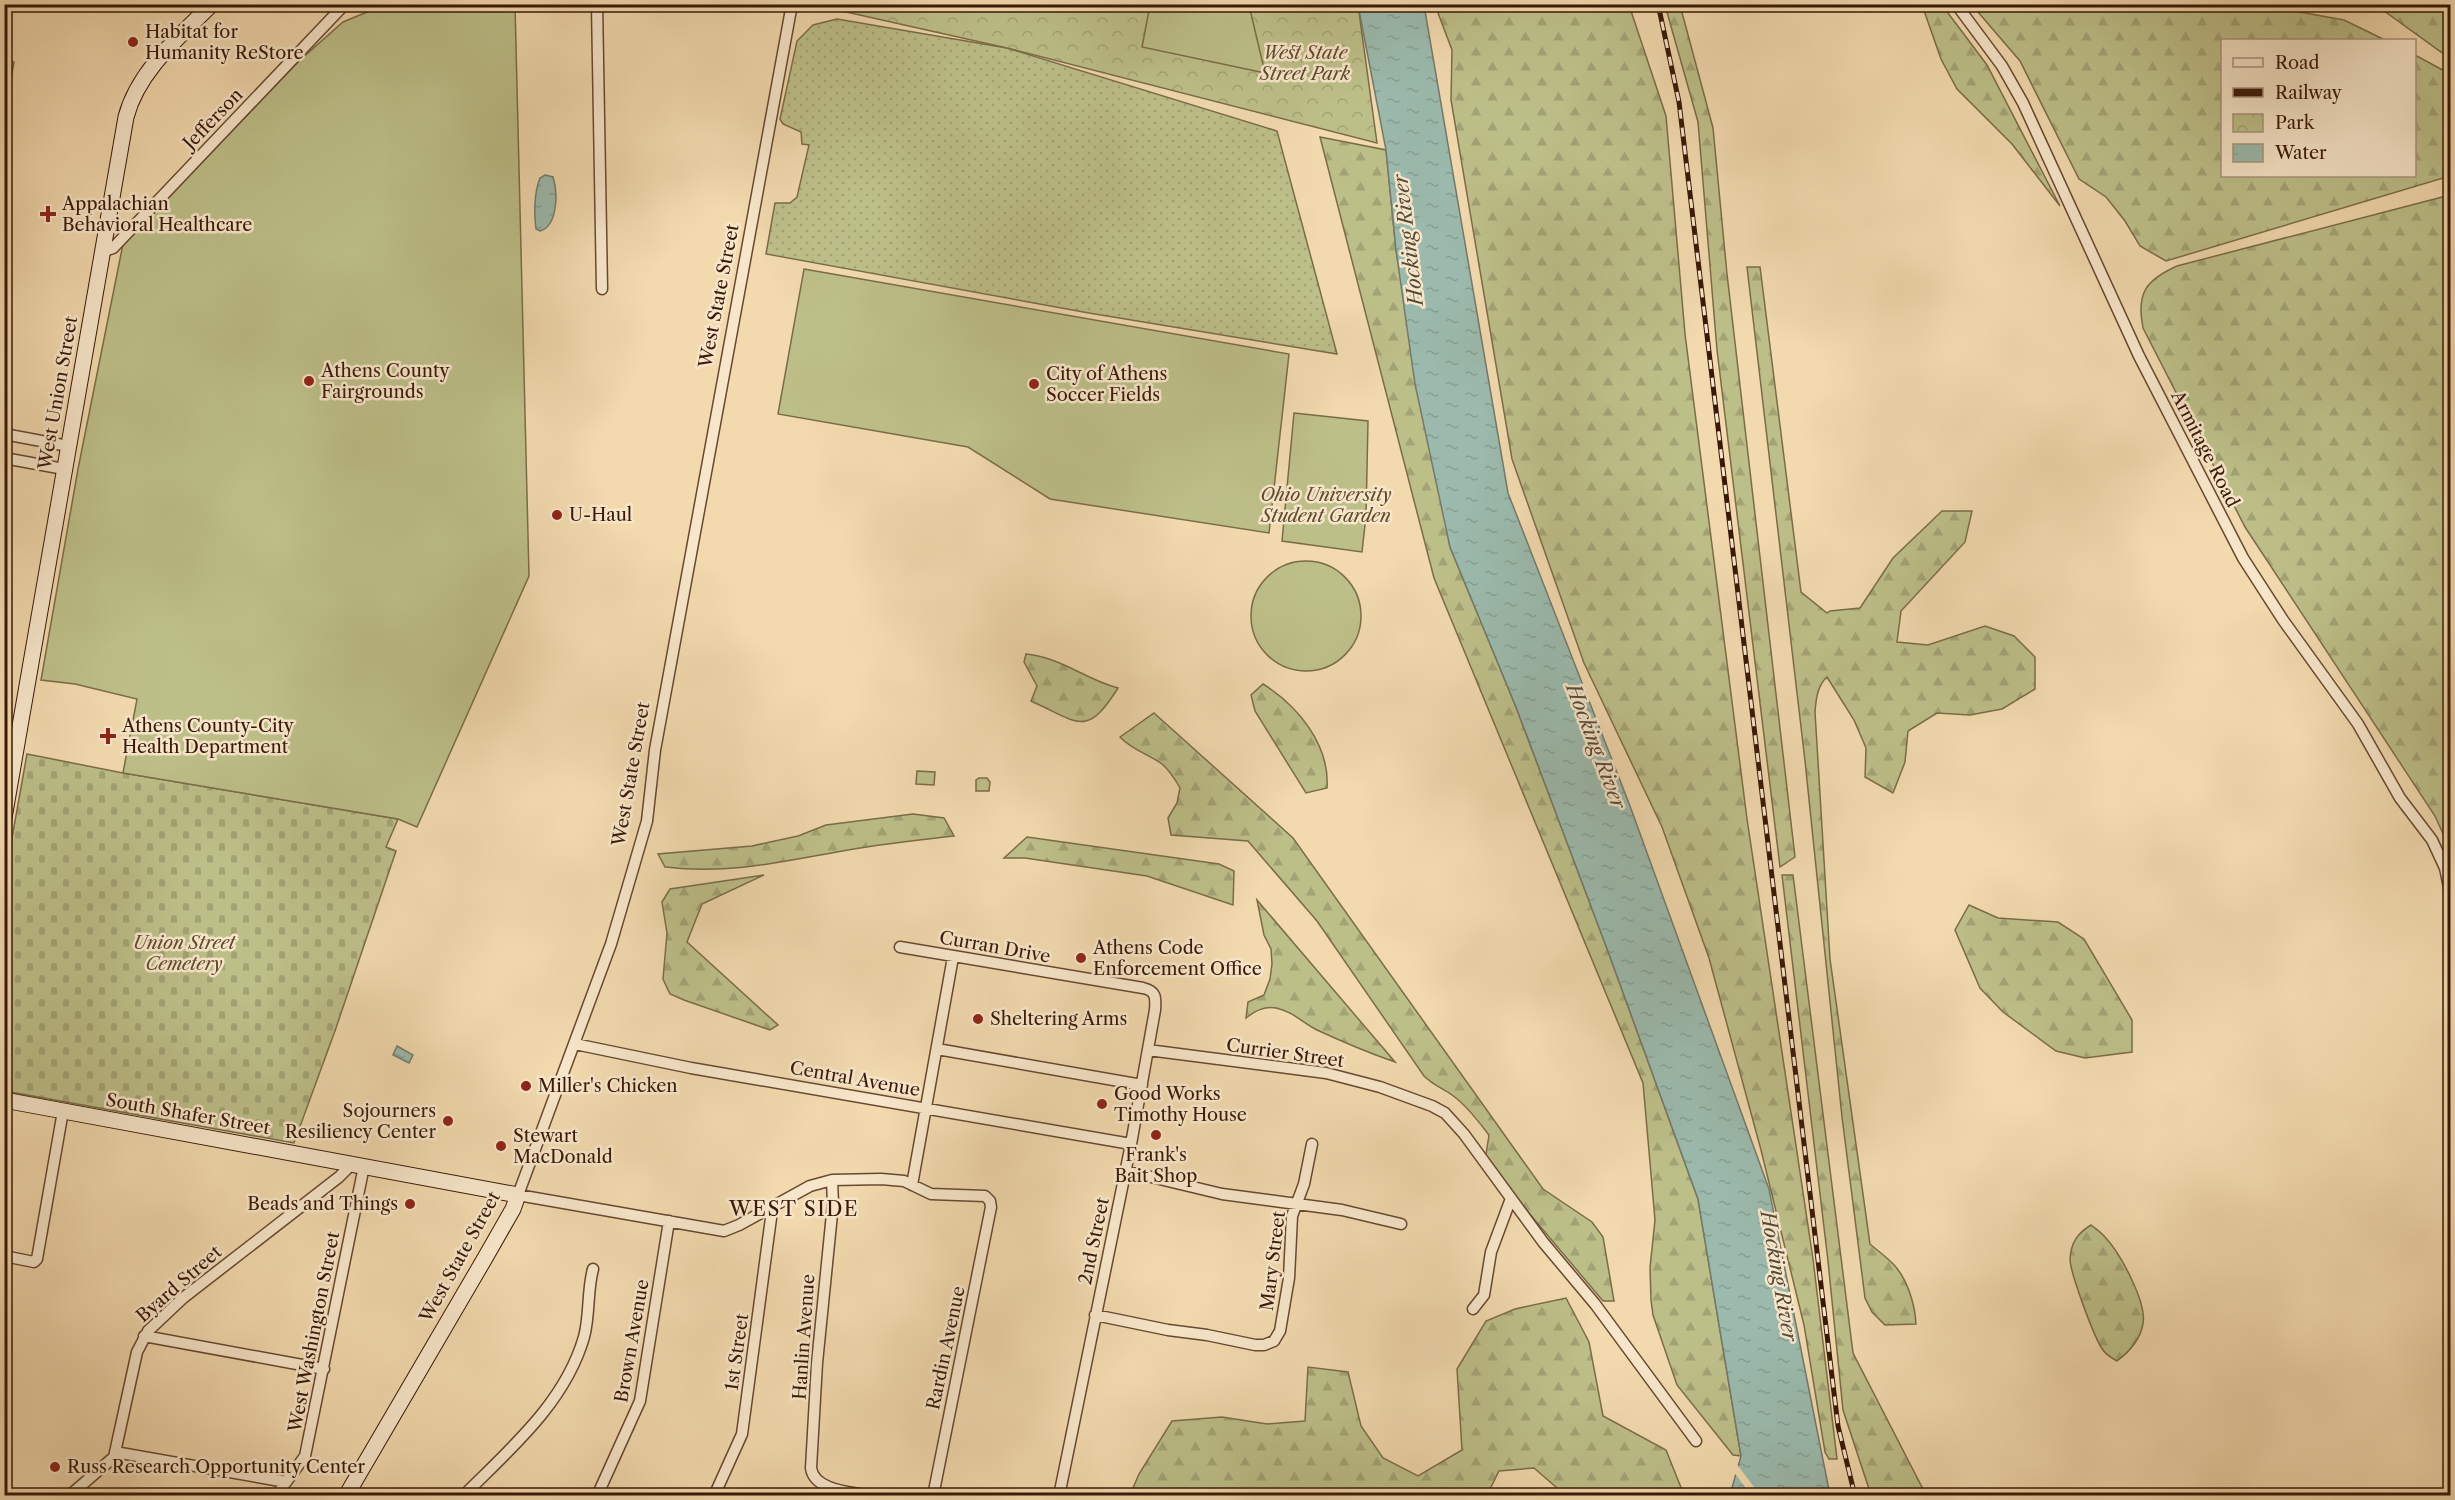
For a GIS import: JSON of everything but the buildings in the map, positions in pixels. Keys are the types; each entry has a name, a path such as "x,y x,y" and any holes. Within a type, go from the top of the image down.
{"street":[{"name":"West Union Street","path":"4,818 115,171 131,100 153,66 212,4"},
{"name":"Jefferson","path":"102,252 113,249 345,4"},
{"path":"597,4 602,289"},
{"name":"West State Street","path":"346,1496 513,1209 611,944 647,821 655,750 792,4"},
{"name":"Armitage Road","path":"1956,4 2001,66 2023,104 2139,356 2243,558 2283,620 2358,724 2400,798 2432,840 2445,868 2451,892"},
{"path":"4,434 68,446"},
{"path":"4,458 64,469"},
{"name":"Curran Drive","path":"900,947 1143,988 1154,993"},
{"path":"518,1195 724,1231 810,1186 832,1180 865,1178 904,1181 912,1185 954,957"},
{"name":"2nd Street","path":"1059,1496 1126,1171 1155,1010 1154,993"},
{"path":"2451,1009 2451,1068"},
{"name":"Central Avenue","path":"575,1044 691,1068 1131,1144"},
{"path":"937,1049 1142,1084"},
{"name":"Currier Street","path":"1148,1050 1319,1071 1380,1087 1445,1113 1464,1134 1510,1201 1595,1304 1696,1442"},
{"name":"South Shafer Street","path":"4,1100 518,1195"},
{"path":"4,1256 34,1262 37,1259 63,1111"},
{"name":"Mary Street","path":"1095,1315 1254,1345 1270,1343 1277,1338 1289,1278 1291,1228 1304,1184 1312,1144"},
{"name":"Byard Street","path":"69,1496 111,1461 115,1452 137,1352 144,1336 183,1298 339,1177 358,1165"},
{"name":"West Washington Street","path":"276,1496 305,1456 324,1369 358,1165"},
{"path":"1126,1171 1222,1194 1361,1213 1401,1224"},
{"name":"Hanlin Avenue","path":"829,1491 814,1479 811,1468 817,1363 833,1204 832,1180"},
{"name":"Rardin Avenue","path":"912,1185 931,1194 984,1195 990,1201 991,1206 933,1496"},
{"path":"1473,1309 1484,1295 1491,1252 1510,1201"},
{"name":"1st Street","path":"714,1496 742,1434 771,1218 770,1208"},
{"name":"Brown Avenue","path":"597,1496 638,1406 669,1221"},
{"path":"463,1496 538,1420 568,1376 586,1328 593,1269"},
{"path":"144,1336 324,1369"},
{"path":"115,1452 286,1482"},
{"path":"829,1491 871,1496"}],"green space":[{"name":"Athens County Fairgrounds","path":"384,5 515,5 529,576 417,827 398,819 123,773 137,699 75,684 41,680 78,469 123,244 299,61 343,22"},
{"name":"West State Street Park","path":"815,5 1358,5 1377,143 1007,48"},
{"path":"1150,5 1249,5 1265,73 1142,47"},
{"path":"1435,5 1629,5 1666,116 1685,334 1747,819 1813,1259 1837,1459 1829,1459 1825,1452 1804,1325 1761,1150 1709,958 1662,827 1584,663 1512,459 1451,100 1452,50"},
{"path":"1665,5 1680,5 1713,128 1727,274 1795,857 1780,867 1717,350 1698,122"},
{"path":"1922,5 1942,5 1987,65 2060,206 2012,144 1957,89 1941,59"},
{"path":"1972,5 2274,5 2283,9 2344,20 2383,39 2221,39 2221,177 2416,177 2416,56 2450,74 2450,176 2166,261 2140,246 2125,221 2106,197 2079,179 2020,61"},
{"path":"2376,5 2440,5 2450,18 2450,55 2441,52"},
{"path":"837,19 1007,48 1277,131 1337,354 1089,313 766,254 775,203 790,203 797,197 809,145 802,144 801,132 783,124 780,119 797,41 813,25"},
{"path":"4,60 14,62 11,79 5,77"},
{"path":"1320,137 1386,150 1396,250 1450,547 1516,707 1698,1199 1741,1456 1733,1455 1677,1385 1653,1315 1650,1268 1655,1220 1643,1083 1434,578"},
{"path":"2450,195 2450,849 2435,816 2245,527 2143,328 2141,306 2146,289 2151,283 2166,271 2177,266"},
{"path":"1747,267 1760,267 1801,592 1827,613 1860,608 1893,558 1942,511 1972,511 1965,542 1901,611 1897,642 1928,645 1985,626 2014,636 2035,657 2035,689 2002,709 1970,715 1937,713 1908,731 1905,762 1893,793 1865,777 1866,748 1854,720 1827,677 1819,689 1817,698 1815,712 1830,959 1870,1244 1900,1272 1912,1301 1916,1324 1885,1325 1872,1312 1865,1298 1842,1117 1805,761"},
{"name":"City of Athens Soccer Fields","path":"804,269 1289,354 1269,533 1050,499 968,447 778,414"},
{"name":"Ohio University Student Garden","path":"1294,413 1368,421 1366,516 1362,552 1282,541"},
{"name":"Ohio University Student Garden","path":"1306,561 1327,565 1345,577 1357,595 1361,616 1357,637 1345,655 1327,667 1306,671 1285,667 1267,655 1255,637 1251,616 1255,595 1267,577 1285,565"},
{"path":"1026,654 1062,664 1118,688 1098,714 1089,720 1080,722 1071,720 1031,701 1037,686 1024,662"},
{"path":"1263,684 1288,703 1309,728 1323,757 1327,772 1327,788 1306,793 1255,711 1251,695"},
{"path":"1154,713 1293,838 1543,1189 1592,1222 1603,1237 1614,1301 1603,1301 1485,1161 1489,1135 1462,1104 1424,1076 1317,921 1248,841 1171,835 1168,818 1177,803 1180,788 1162,764 1120,737"},
{"name":"Union Street Cemetery","path":"27,754 123,773 398,819 386,847 396,851 294,1143 5,1091 5,877"},
{"path":"917,771 935,772 934,785 916,784"},
{"path":"987,778 990,782 989,791 976,791 976,780"},
{"path":"913,814 944,818 954,836 735,868 665,867 658,854 752,846 798,836 826,825"},
{"path":"1027,837 1219,864 1234,871 1233,905 1147,876 1025,858 1004,858"},
{"path":"764,875 702,904 687,942 778,1025 770,1030 670,994 663,979 667,933 662,902 670,889"},
{"path":"1782,875 1793,875 1853,1353 1926,1495 1871,1495 1843,1410 1828,1261"},
{"path":"1257,900 1395,1062 1317,1030 1282,1010 1264,1008 1246,1018 1248,1002 1264,995 1270,979 1272,964 1271,949 1264,935"},
{"path":"1969,905 1998,918 2058,922 2084,939 2132,1020 2132,1052 2085,1058 2056,1051 2003,1012 1980,988 1955,930"},
{"path":"2091,1225 2105,1237 2118,1254 2141,1303 2142,1330 2130,1350 2117,1361 2106,1353 2094,1333 2071,1266 2070,1259 2074,1243 2082,1231"},
{"path":"1566,1298 1589,1342 1603,1416 1666,1450 1684,1495 1557,1495 1557,1488 1534,1468 1499,1471 1487,1495 1130,1495 1139,1474 1172,1421 1222,1417 1267,1424 1305,1421 1308,1367 1348,1372 1361,1426 1383,1458 1418,1476 1462,1450 1457,1369 1486,1321 1515,1309"}],"water":[{"name":"Hocking River","path":"1358,5 1424,5 1508,493 1630,806 1769,1189 1830,1495 1730,1495 1741,1456 1698,1199 1516,707 1450,547 1415,384 1396,250 1386,150"},
{"path":"545,175 553,177 556,199 550,223 540,231 536,229 536,197 540,178"},
{"path":"397,1046 413,1055 409,1063 393,1055"}],"pier":[{"path":"1736,1463 1760,1495 1751,1495 1733,1471"}],"railway":[{"path":"1658,4 1679,102 1838,1426 1855,1496"}],"place":[{"name":"Habitat for Humanity ReStore","path":"133,42"},
{"name":"Appalachian Behavioral Healthcare","path":"48,214"},
{"name":"Athens County Fairgrounds","path":"309,381"},
{"name":"City of Athens Soccer Fields","path":"1034,384"},
{"name":"U-Haul","path":"557,515"},
{"name":"Athens County-City Health Department","path":"108,736"},
{"name":"Athens Code Enforcement Office","path":"1081,958"},
{"name":"Sheltering Arms","path":"978,1019"},
{"name":"Miller's Chicken","path":"526,1086"},
{"name":"Good Works Timothy House","path":"1102,1104"},
{"name":"Sojourners Resiliency Center","path":"448,1121"},
{"name":"Frank's Bait Shop","path":"1156,1135"},
{"name":"Stewart MacDonald","path":"501,1146"},
{"name":"Beads and Things","path":"410,1204"},
{"name":"Russ Research Opportunity Center","path":"55,1467"}],"district":[{"name":"WEST SIDE","path":"794,1209"}]}
